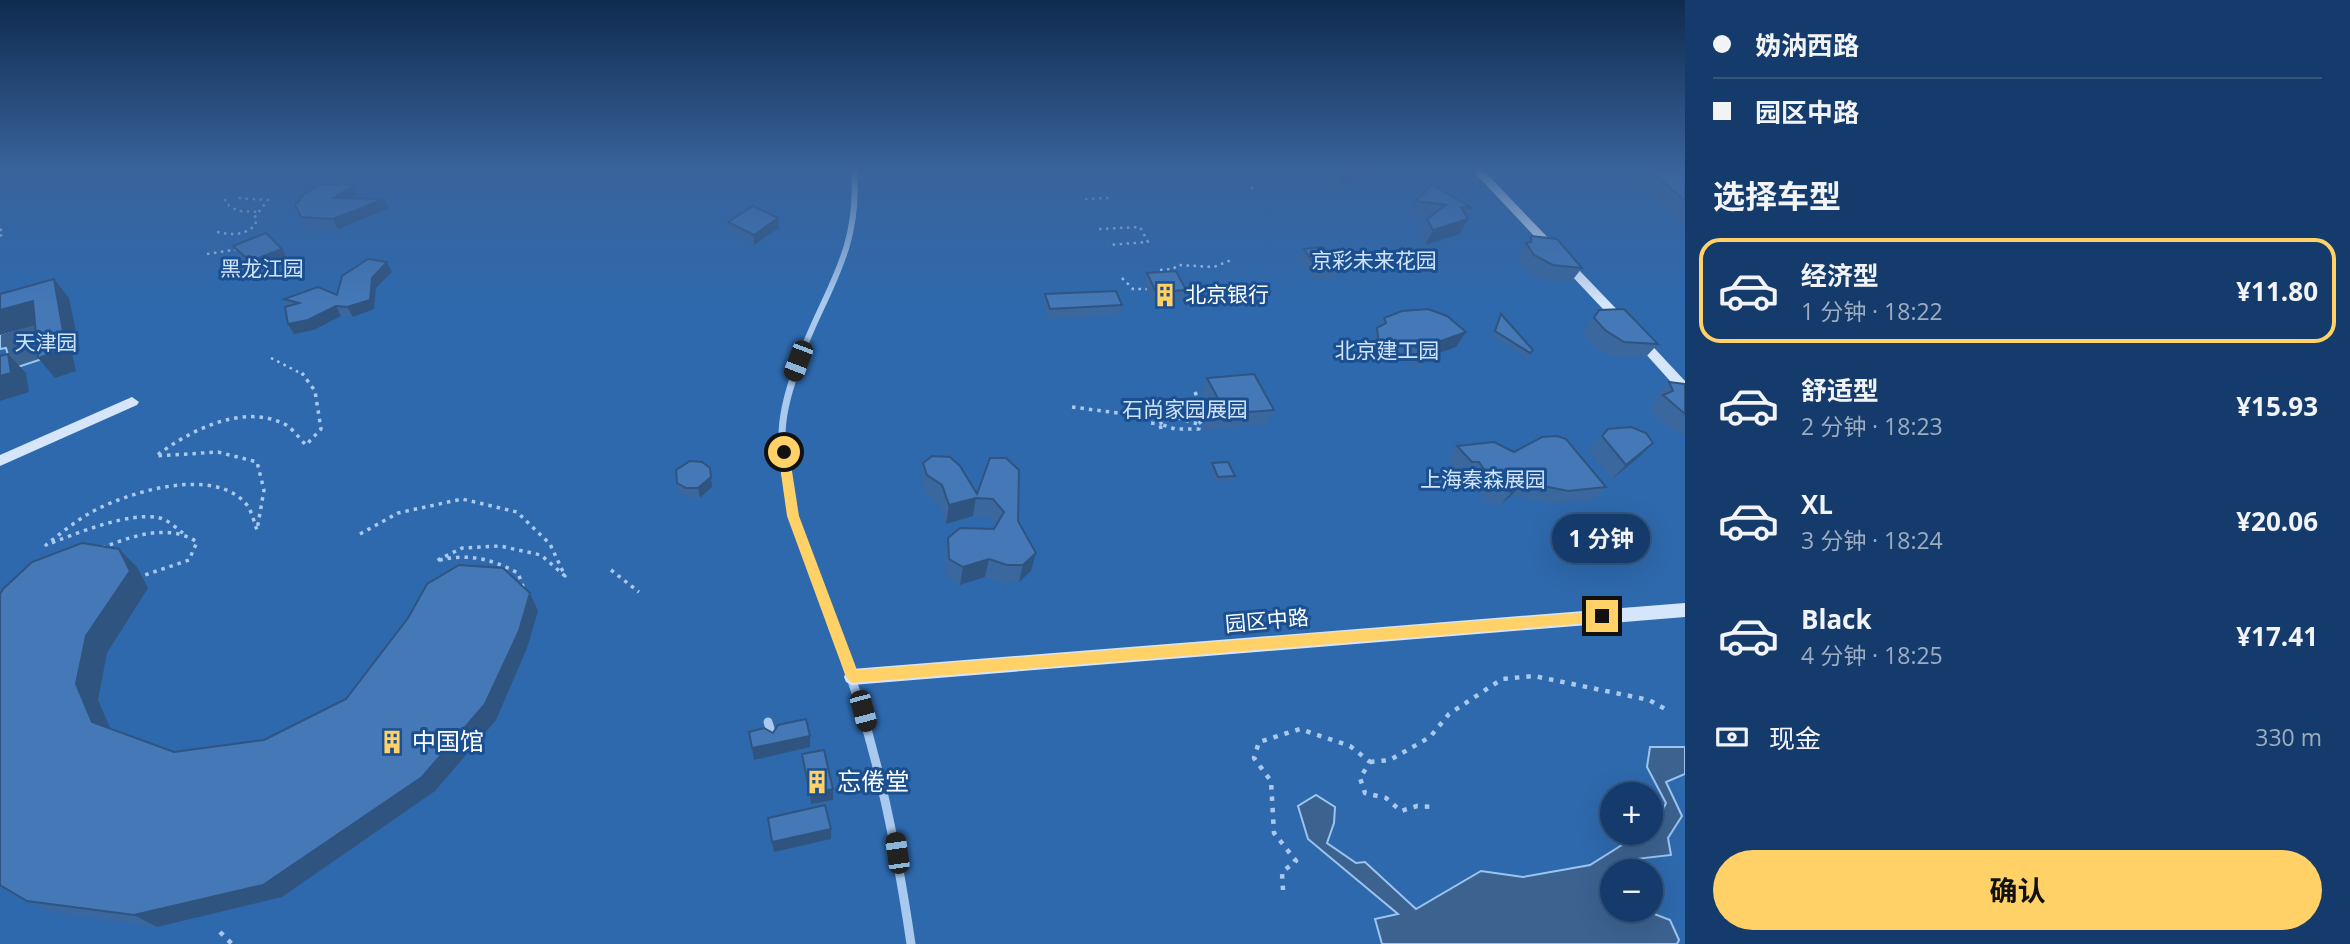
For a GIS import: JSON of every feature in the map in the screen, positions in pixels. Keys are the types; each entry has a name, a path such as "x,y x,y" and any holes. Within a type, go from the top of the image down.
{"street":[{"path":"855,215 854,230 791,379 782,433 793,516 852,677 893,826 911,944"},
{"path":"1520,215 1685,389"},
{"path":"0,461 132,402"},
{"name":"园区中路","path":"852,677 1685,610"},
{"path":"768,722 772,738"}],"path":[{"path":"217,232 240,234 251,231 257,215"},
{"path":"1099,229 1140,227 1148,242 1108,244"},
{"path":"0,229 3,232 0,237"},
{"path":"207,254 245,248"},
{"path":"1160,270 1173,269 1178,265 1214,267 1234,259"},
{"path":"267,277 270,266"},
{"path":"1122,278 1133,289 1147,289"},
{"path":"142,576 188,560 197,542 160,518 110,523 76,532 46,545 93,511 154,490 198,482 232,491 248,505 257,530 264,490 257,462 218,452 156,456 179,439 247,414 284,424 306,445 321,429 317,389 298,368 271,358"},
{"path":"1195,392 1206,418 1198,424"},
{"path":"1161,427 1168,415 1190,405 1200,406"},
{"path":"1142,416 1146,406 1156,407 1168,415 1198,424"},
{"path":"1072,407 1142,416 1150,423 1175,429 1199,429 1198,424"},
{"path":"360,534 398,513 463,499 517,512 550,544 565,576 541,555 500,546 462,548 436,561 460,554 488,557 518,573 524,592"},
{"path":"96,553 106,545 139,534 183,533"},
{"path":"611,570 639,592"},
{"path":"1283,890 1282,872 1296,861 1274,833 1271,780 1254,758 1259,742 1300,729 1350,746 1370,762 1390,760 1430,737 1449,714 1502,679 1534,676 1649,700 1667,710"},
{"path":"1370,762 1360,778 1365,793 1386,799 1401,811 1417,806 1434,807"},
{"path":"220,932 232,944"}],"green space":[{"path":"0,215 1685,215 1685,944 0,944"}],"shaded area":[{"path":"36,323 60,353 12,369 6,348 0,349 0,334"},
{"path":"1650,747 1685,747 1685,774 1666,782 1682,816 1668,838 1671,855 1600,859 1600,922 1663,922 1663,917 1670,920 1679,940 1677,944 1382,944 1375,919 1398,914 1308,839 1298,806 1316,795 1335,807 1334,823 1327,843 1356,863 1365,862 1416,909 1481,871 1523,877 1590,865 1622,845 1663,845 1663,810 1666,803 1663,797 1663,782 1655,782 1647,767"}],"building":[{"path":"300,215 343,215 333,219"},
{"path":"739,215 772,215 778,218 754,235 728,222"},
{"path":"1432,215 1466,215 1468,219 1433,230 1427,219"},
{"path":"266,233 282,249 250,261 233,246"},
{"path":"1531,236 1557,239 1582,268 1553,265 1534,255 1526,243 1531,242"},
{"path":"1323,247 1337,269 1318,270 1304,249"},
{"path":"368,259 387,262 372,278 370,300 347,307 336,306 308,320 288,324 285,307 299,303 284,299 318,287 337,295 342,276"},
{"path":"1176,271 1186,290 1156,292 1147,273"},
{"path":"54,279 63,331 56,333 60,351 38,358 33,301 0,310 0,294"},
{"path":"1116,291 1122,305 1050,309 1045,294"},
{"path":"1428,309 1447,316 1466,332 1441,341 1423,342 1430,353 1406,343 1379,345 1377,328 1386,323 1384,318 1402,311"},
{"path":"1624,309 1658,344 1624,342 1605,330 1594,318 1599,310"},
{"path":"1501,314 1533,350 1530,353 1495,331"},
{"path":"8,354 11,373 0,376 0,356"},
{"path":"1254,374 1274,410 1208,415 1220,402 1207,378"},
{"path":"1669,382 1685,384 1685,414 1663,395 1673,391"},
{"path":"1631,427 1646,433 1653,443 1626,465 1602,436 1608,429"},
{"path":"1557,436 1566,439 1606,487 1568,491 1524,482 1512,492 1497,488 1479,462 1472,462 1457,446 1494,442 1514,452 1542,437"},
{"path":"932,456 950,457 960,466 977,494 990,458 1006,458 1019,470 1018,521 1036,553 1023,565 1007,565 989,559 963,567 949,559 948,538 960,528 994,529 1004,512 993,499 976,498 949,505 942,485 927,475 923,463"},
{"path":"690,461 702,462 710,468 711,477 698,488 686,488 677,483 676,470"},
{"path":"1228,462 1235,476 1218,477 1212,463"},
{"name":"中国馆","path":"82,543 119,549 130,571 86,636 76,684 92,722 174,752 264,740 346,699 408,618 427,584 459,565 503,568 530,593 519,631 485,704 422,777 263,885 134,915 27,901 0,885 0,594 32,562"},
{"path":"806,719 810,736 752,748 749,732 764,728 773,733 778,725"},
{"path":"824,750 833,789 810,794 802,754"},
{"path":"825,805 831,829 772,842 768,818"}],"place":[{"name":"北京银行","path":"1165,295"},
{"name":"中国馆","path":"392,742"},
{"name":"忘倦堂","path":"817,782"}],"route":[{"path":"784,452 793,516 852,677 955,666 1115,656 1602,616"}],"park label":[{"name":"京彩未来花园","path":"1374,261"},
{"name":"黑龙江园","path":"262,269"},
{"name":"天津园","path":"46,343"},
{"name":"北京建工园","path":"1387,351"},
{"name":"石尚家园展园","path":"1185,410"},
{"name":"上海秦森展园","path":"1483,480"}]}
